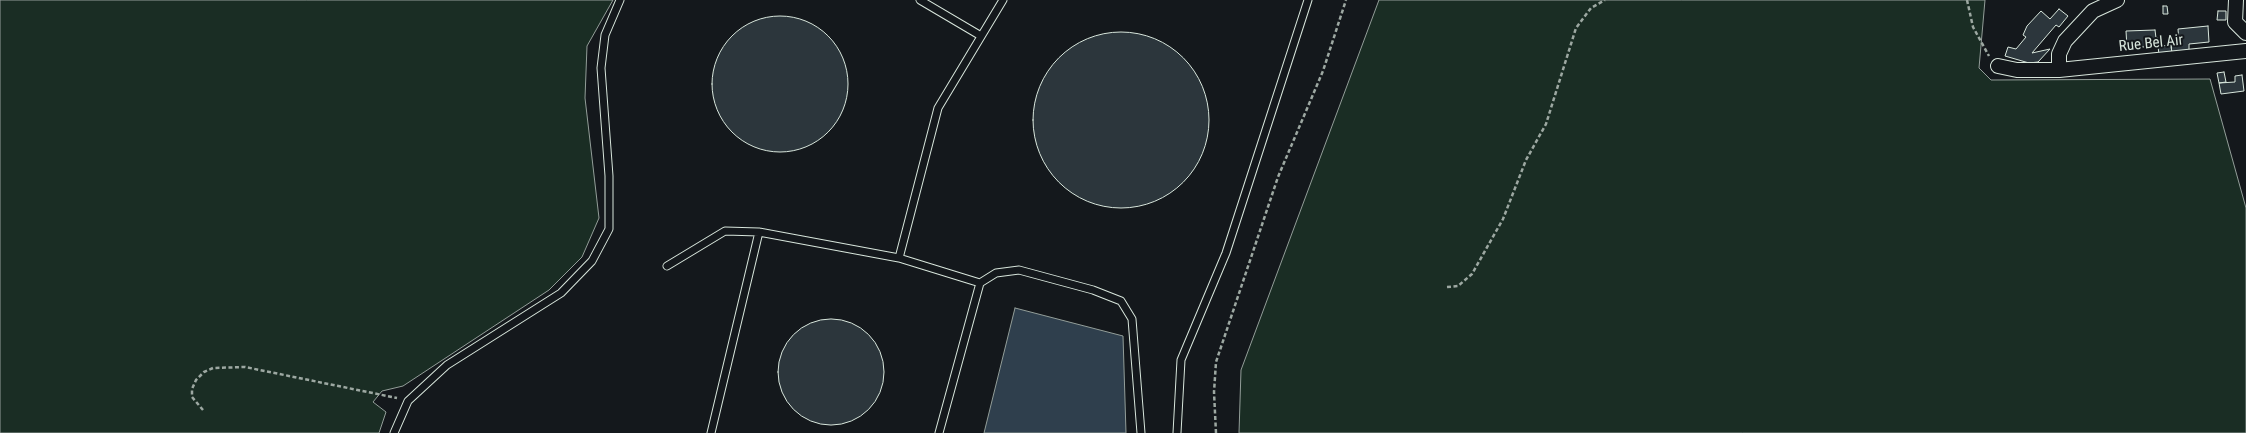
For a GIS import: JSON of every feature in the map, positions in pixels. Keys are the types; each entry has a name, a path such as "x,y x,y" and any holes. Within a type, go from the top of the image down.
{"street":[{"path":"2059,70 2059,54 2065,41 2093,11 2118,0"},
{"path":"2236,0 2235,22 2246,33"},
{"name":"Rue Bel Air","path":"1998,66 2031,70 2059,70 2246,51"}],"lane":[{"path":"394,433 408,401 447,365 561,294 592,261 609,229 609,176 601,68 605,35 620,0"},
{"path":"920,0 981,36"},
{"path":"899,258 938,108 1003,0"},
{"path":"1177,433 1181,360 1226,253 1308,0"},
{"path":"667,266 725,231 758,232 899,258 980,283"},
{"path":"711,433 758,232"},
{"path":"939,433 980,283 996,273 1019,270 1093,290 1120,301 1132,319 1141,433"}],"path":[{"path":"1216,433 1214,392 1216,362 1278,178 1323,71 1346,0"},
{"path":"1447,287 1458,286 1472,274 1503,219 1526,160 1546,124 1576,28 1591,8 1604,0"},
{"path":"1967,0 1973,28 1992,60 1998,66"},
{"path":"203,410 192,397 192,389 196,380 204,372 213,368 245,367 408,401"}],"green space":[{"path":"0,0 613,0 587,46 585,98 599,218 582,257 549,290 403,386 382,391 373,402 386,412 379,433 0,433"},
{"path":"1379,0 1985,0 1979,68 1991,80 2210,79 2246,208 2246,433 1239,433 1241,370"}],"water":[{"path":"1015,308 1123,336 1126,433 984,433"}],"building":[{"path":"2163,6 2167,6 2168,14 2163,14"},
{"path":"2059,9 2068,16 2059,27 2056,25 2032,53 2050,49 2038,62 2029,63 2005,56 2008,47 2016,49 2026,37 2023,35 2027,26 2041,11 2050,19"},
{"path":"2218,11 2226,11 2226,20 2217,20"},
{"path":"780,16 806,22 828,36 842,58 848,84 842,110 828,132 806,146 780,152 754,146 732,132 718,110 712,84 718,58 732,36 754,22"},
{"path":"2208,26 2209,42 2189,44 2189,53 2172,54 2171,45 2179,44 2178,29"},
{"path":"2155,30 2156,38 2161,38 2161,46 2171,45 2172,54 2159,55 2158,46 2127,48 2126,31"},
{"path":"1130,32 1155,38 1163,42 1189,64 1203,86 1208,103 1208,137 1203,154 1189,176 1177,188 1155,202 1138,207 1112,208 1087,202 1079,198 1053,176 1039,154 1034,137 1033,111 1039,86 1043,78 1065,52 1087,38 1104,33"},
{"path":"2224,72 2226,82 2219,83 2217,73"},
{"path":"2242,75 2244,91 2221,94 2219,83 2235,82 2235,76"},
{"path":"831,319 851,323 868,335 880,352 884,372 880,392 868,409 851,421 831,425 811,421 794,409 782,392 778,372 782,352 794,335 811,323"}]}
